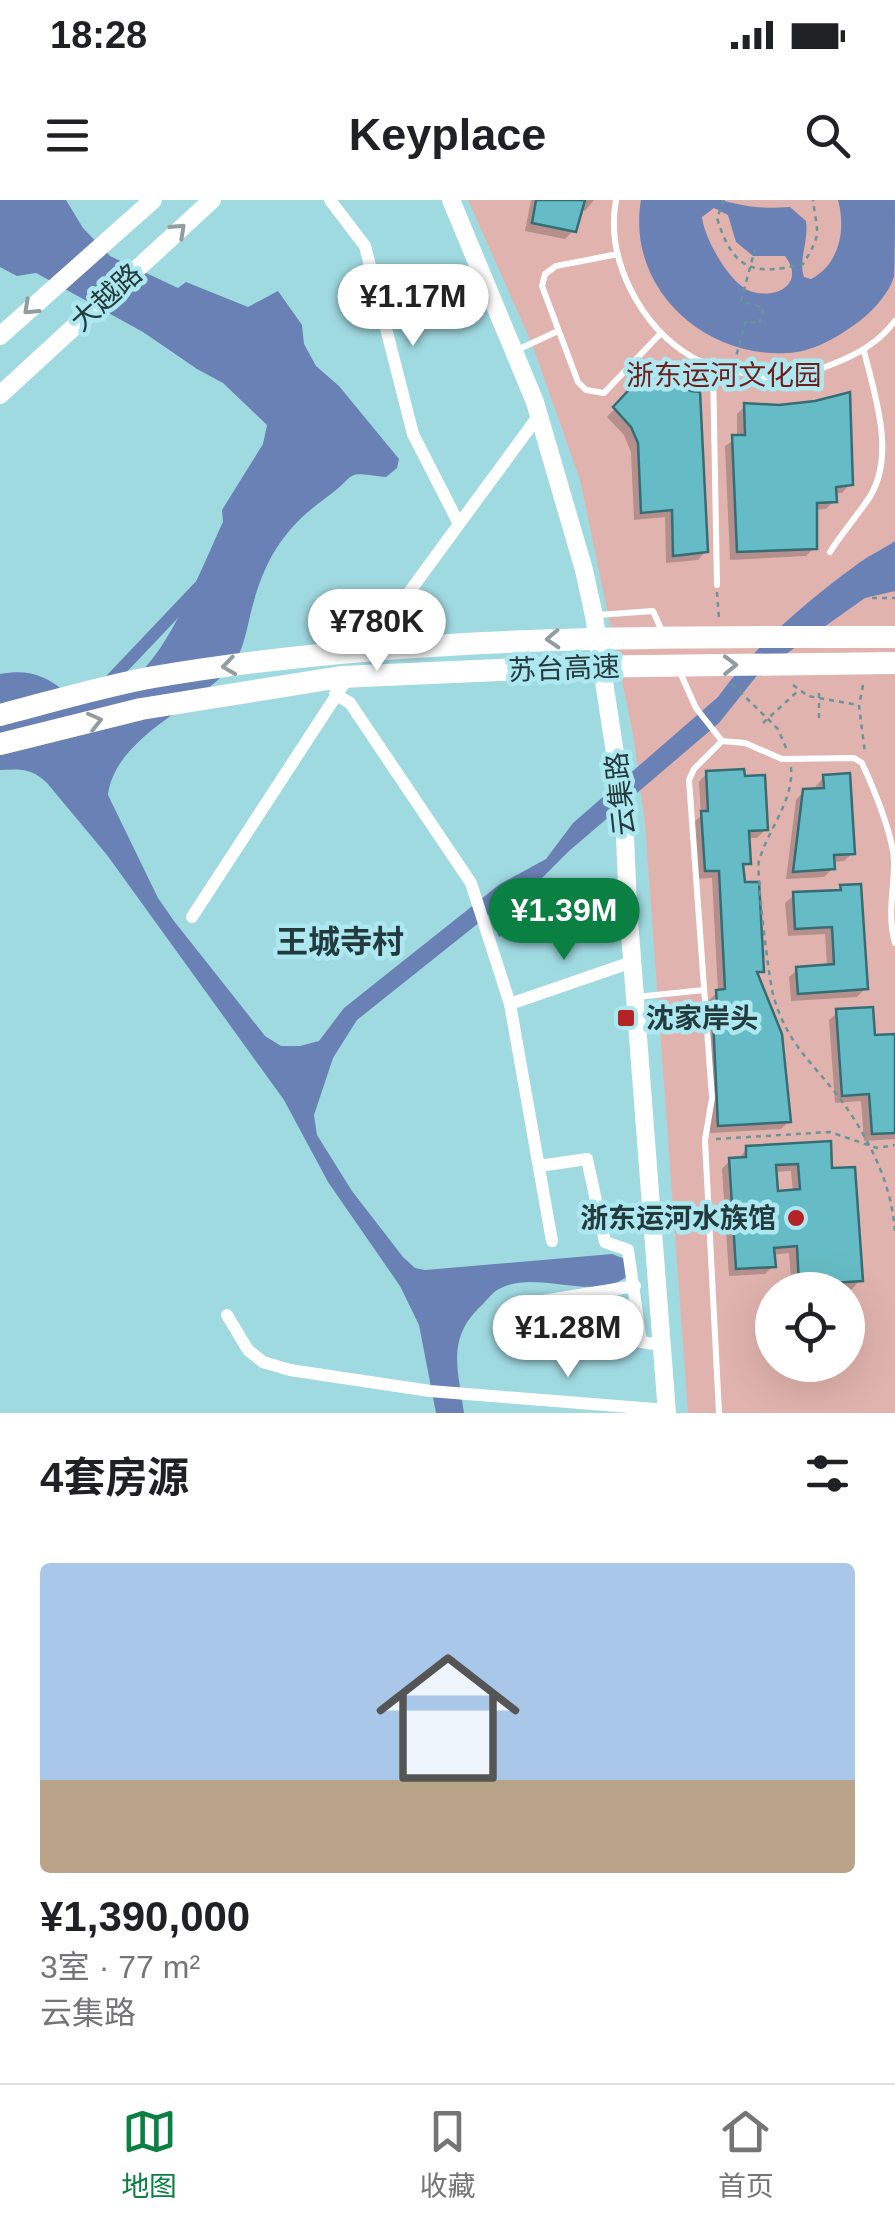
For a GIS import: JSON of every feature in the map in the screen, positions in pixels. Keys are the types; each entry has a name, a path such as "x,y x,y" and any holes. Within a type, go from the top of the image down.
{"highway":[{"name":"苏台高速","path":"0,715 152,677 338,651 572,638 895,637"},
{"name":"苏台高速","path":"0,744 142,709 341,677 568,667 895,662"}],"street":[{"name":"大越路","path":"0,336 153,200"},
{"name":"大越路","path":"0,395 212,200"},
{"path":"330,200 366,246 413,434 459,524"},
{"name":"云集路","path":"451,200 539,416 594,616 624,812 634,998 667,1412"},
{"path":"192,916 335,694 539,416"},
{"path":"335,694 350,703 471,883 510,1004 552,1241"},
{"path":"510,1004 632,962"},
{"path":"539,1166 587,1160 605,1242 628,1250 641,1342 661,1345"},
{"path":"530,1303 635,1286"},
{"path":"227,1315 248,1350 263,1362 290,1370 430,1392 667,1412"}],"lane":[{"path":"616,200 618,254 627,283 642,310 662,333 691,356 714,366 764,378 804,376 864,351 895,321"},
{"path":"618,254 556,266 545,274 542,286 578,382 586,390 604,393 662,333"},
{"path":"514,352 559,331"},
{"path":"830,552 873,492 882,463 882,428 864,351"},
{"path":"714,366 717,585"},
{"path":"594,616 653,611 668,643"},
{"path":"675,660 696,708 722,741"},
{"path":"720,1413 705,1140 712,1098 689,780 694,769 722,741 744,742 782,759 854,758 862,763 892,847 890,925 895,942"},
{"path":"634,998 704,990"}],"path":[{"path":"724,200 717,212 722,236 741,264 750,269 803,264 818,236 813,200"},
{"path":"738,351 746,320 759,324 764,308 741,301 755,249"},
{"path":"717,585 718,617"},
{"path":"872,598 895,598"},
{"path":"725,674 743,698 778,729 790,754 792,784 758,864 772,993 786,1034 843,1103 884,1174 895,1234"},
{"path":"793,685 819,699 859,706"},
{"path":"863,685 859,706 868,774"},
{"path":"819,718 820,688"},
{"path":"763,722 799,690"},
{"path":"705,1140 830,1132 878,1148 895,1145"}],"green space":[{"name":"浙东运河文化园","path":"468,200 895,200 895,1413 688,1413 645,823 633,734 580,480 532,344"}],"water":[{"path":"0,200 66,200 83,228 110,256 178,288 186,282 248,307 278,291 302,325 304,344 316,366 339,386 399,459 397,468 386,477 352,476 288,532 263,574 242,646 232,666 125,756 108,795 158,898 265,1036 281,1046 319,1041 344,1008 500,884 546,859 573,823 718,697 781,626 864,559 895,541 895,591 865,598 759,673 719,723 569,851 532,888 519,917 499,937 490,914 357,1020 333,1058 314,1115 317,1135 352,1191 415,1268 612,1254 625,1259 628,1276 613,1283 581,1286 530,1282 492,1294 471,1317 459,1342 464,1413 436,1413 419,1325 400,1286 328,1182 284,1100 107,855 47,783 31,772 0,770 0,674 36,675 68,694 121,684 142,671 183,609 223,522 222,510 263,444 267,425 223,383 143,332 36,273 17,276 0,267"},
{"path":"641,200 721,200 754,207 790,207 806,221 802,271 804,277 811,279 829,264 838,245 838,200 895,200 894,276 873,309 832,339 797,352 756,351 700,330 677,311 658,288 646,261 640,232","holes":["714,208 728,215 736,242 753,256 785,256 792,274 791,281 780,291 753,292 728,272 713,249 702,217"]}],"building":[{"path":"536,200 585,200 576,232 532,223"},
{"path":"651,366 691,391 700,392 708,552 673,556 672,510 641,513 638,443 631,427 613,407"},
{"path":"850,392 853,485 836,487 837,502 817,503 817,549 737,552 732,435 745,435 744,403 779,405"},
{"path":"744,769 745,776 765,775 768,830 749,831 751,864 743,864 745,882 759,882 764,972 757,972 782,1034 791,1122 718,1126 713,1018 718,1018 716,990 725,989 719,871 705,871 701,811 708,811 706,771"},
{"path":"850,773 855,854 834,855 835,869 793,872 803,789 824,788 823,775"},
{"path":"861,884 868,989 798,994 796,967 834,964 832,927 795,929 793,892 841,890 840,885"},
{"path":"873,1007 875,1035 895,1034 895,1133 872,1134 869,1094 842,1096 836,1009"},
{"name":"浙东运河水族馆","path":"831,1141 832,1168 855,1167 862,1272 798,1272 797,1246 774,1248 776,1267 736,1269 729,1158 746,1157 746,1146","holes":["798,1164 800,1189 778,1191 776,1165"]}],"waterway":[{"path":"106,685 199,587"}],"place":[{"name":"沈家岸头","path":"626,1018"},
{"name":"浙东运河水族馆","path":"796,1218"}],"district":[{"name":"王城寺村","path":"340,942"}]}
